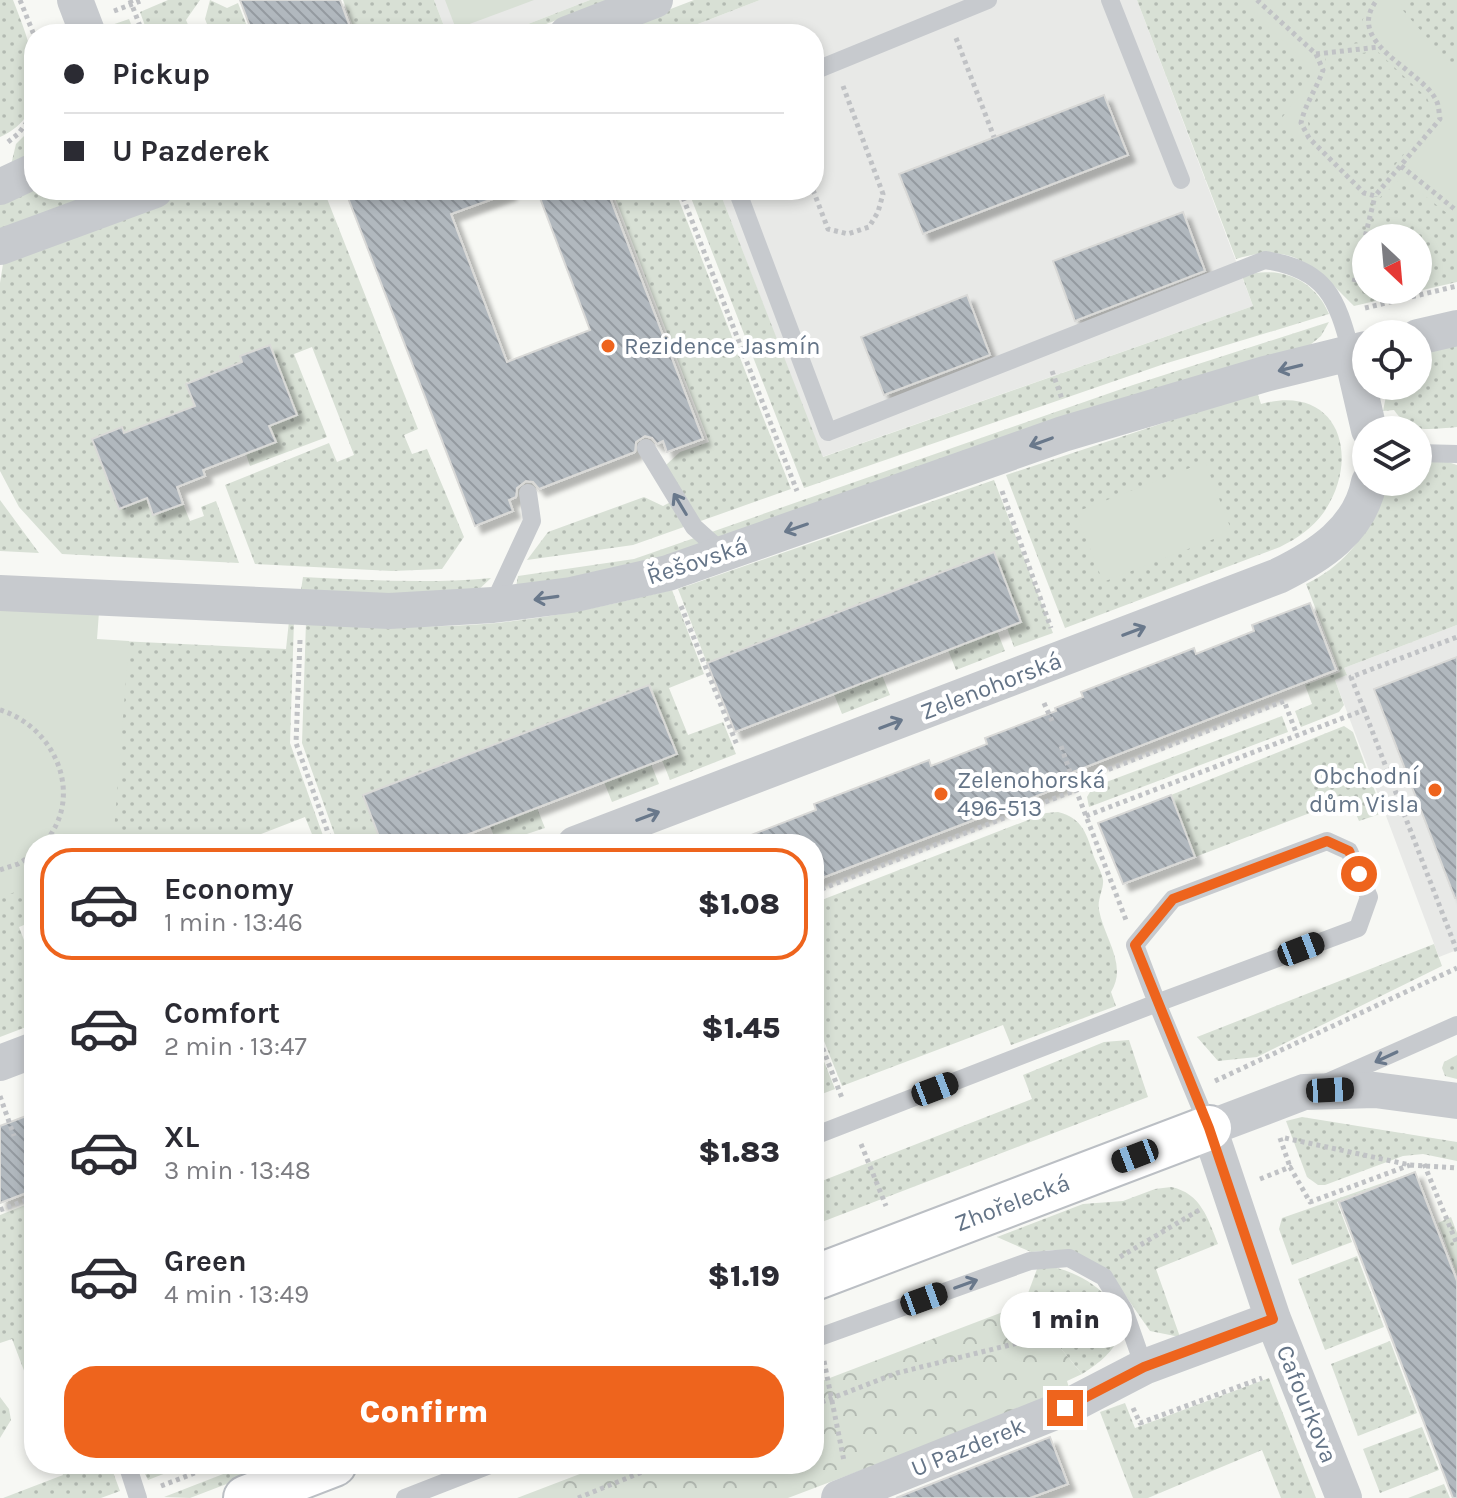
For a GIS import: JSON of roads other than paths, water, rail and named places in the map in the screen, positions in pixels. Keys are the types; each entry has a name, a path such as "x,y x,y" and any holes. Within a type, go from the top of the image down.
{"street":[{"path":"75,0 99,24"},
{"path":"593,24 655,0"},
{"path":"0,187 24,176"},
{"path":"0,247 128,200"},
{"path":"1432,334 1457,328"},
{"name":"Řešovská","path":"0,593 389,611 493,605 571,595 668,573 1092,425 1265,374 1352,353"},
{"name":"Zelenohorská","path":"601,834 1278,576 1319,555 1340,537 1356,514 1363,496"},
{"path":"0,1063 24,1054"},
{"path":"1202,1109 1304,1092 1375,1090 1457,1101"},
{"name":"Cafourkova","path":"1202,1109 1273,1319 1344,1498"},
{"name":"Zhořelecká","path":"824,1274 1202,1109"},
{"name":"U Pazderek","path":"844,1496 1065,1408 1135,1367 1273,1319"},
{"path":"246,1498 308,1474"}],"lane":[{"path":"824,67 988,0"},
{"path":"1110,0 1181,180"},
{"path":"741,200 828,432 1265,260 1292,264 1327,289 1352,337"},
{"path":"646,448 694,527 723,553"},
{"path":"1432,453 1457,454"},
{"path":"493,605 532,521 528,493"},
{"path":"824,1132 1157,1003 1358,928 1369,897 1349,851 1327,841 1173,899 1135,945 1157,1003 1202,1109"},
{"path":"1304,1092 1457,1025"},
{"path":"824,1335 1030,1261 1069,1258 1104,1277 1124,1310 1135,1367"},
{"path":"130,1474 138,1497"},
{"path":"405,1498 466,1474"}],"place":[{"name":"Rezidence Jasmín","path":"608,346"},
{"name":"Obchodní dům Visla","path":"1435,790"},
{"name":"Zelenohorská 496-513","path":"941,794"}]}
